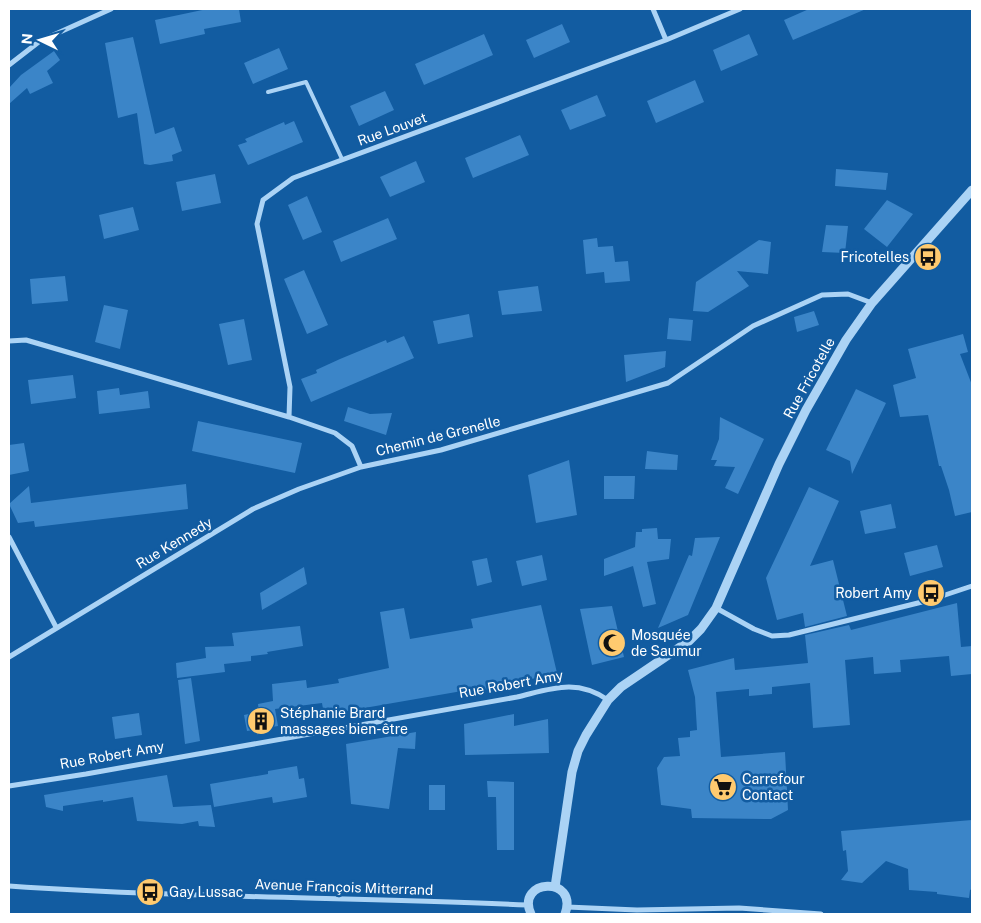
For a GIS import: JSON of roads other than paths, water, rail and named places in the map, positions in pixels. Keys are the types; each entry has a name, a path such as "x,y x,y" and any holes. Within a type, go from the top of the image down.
{"street":[{"path":"9,64 40,41 111,9"},
{"path":"653,9 666,40"},
{"name":"Rue Louvet","path":"289,417 290,387 257,224 262,200 293,178 666,40 740,9"},
{"name":"Rue Fricotelle","path":"716,608 779,464 806,410 846,340 872,303 972,190"},
{"name":"Chemin de Grenelle","path":"9,342 26,340 289,417 335,433 352,446 361,467 441,450 668,383 753,326 822,295 848,294 872,303"},
{"name":"Rue Kennedy","path":"9,657 253,509 299,489 361,467"},
{"path":"9,537 56,627"},
{"path":"555,887 572,772 586,735 608,700 621,687 689,641 701,629 716,608 754,630 772,636 789,635 930,600 972,586"},
{"name":"Rue Robert Amy","path":"9,786 517,697 562,687 586,688 608,700"},
{"name":"Avenue François Mitterrand","path":"9,886 92,892 415,900 530,910"},
{"path":"530,910 532,894 542,886 555,887 564,895 566,911 739,908 763,912 822,914"}],"lane":[{"path":"268,92 306,82 342,159"}],"place":[{"name":"Fricotelles","path":"928,257"},
{"name":"Robert Amy","path":"931,593"},
{"name":"Mosquée de Saumur","path":"612,643"},
{"name":"Stéphanie Brard massages bien-être","path":"261,721"},
{"name":"Carrefour Contact","path":"723,787"},
{"name":"Gay Lussac","path":"150,892"}]}
